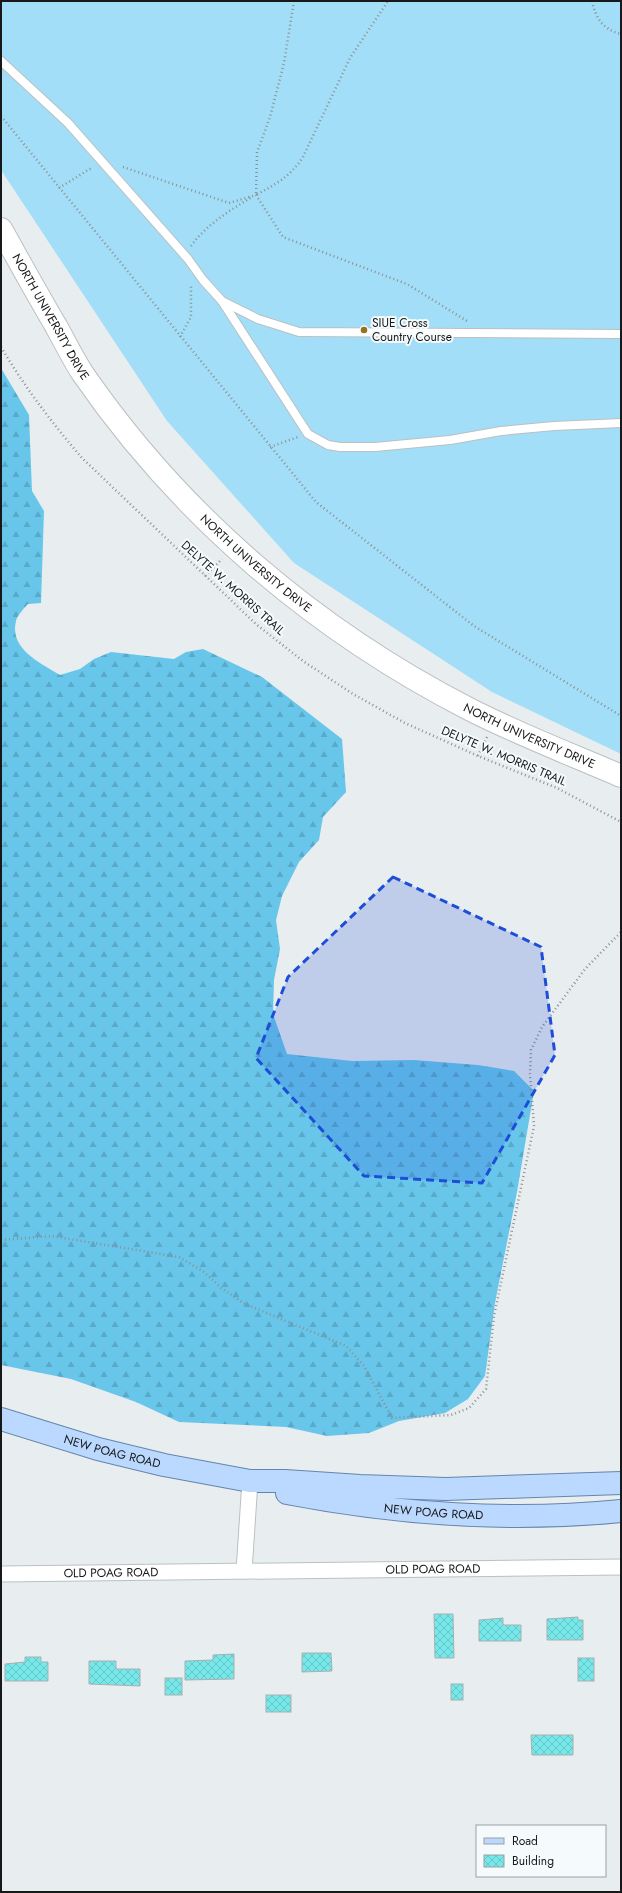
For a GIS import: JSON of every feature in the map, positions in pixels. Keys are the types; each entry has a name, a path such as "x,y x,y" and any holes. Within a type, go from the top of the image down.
{"main road":[{"name":"NORTH UNIVERSITY DRIVE","path":"1,229 82,372 121,426 192,507 234,548 324,620 422,684 495,721 621,776"},
{"name":"NEW POAG ROAD","path":"1,1419 105,1451 164,1466 250,1481 285,1493 327,1501 429,1512 485,1516 541,1516 621,1511"},
{"name":"NEW POAG ROAD","path":"250,1481 285,1481 360,1486 446,1489 621,1483"}],"street":[{"path":"244,1571 250,1481"},
{"name":"OLD POAG ROAD","path":"1,1574 621,1567"}],"lane":[{"path":"1,61 68,123 188,259 203,280 222,301 308,434 323,442 340,447 375,447 450,440 501,431 554,426 621,423"},
{"path":"222,301 258,319 300,332 621,334"}],"path":[{"path":"294,1 284,63 270,117 257,152 256,195 283,237 406,284 488,334"},
{"path":"180,337 191,317 192,290 188,249 200,234 227,212 282,181 295,170 303,157 350,58 388,1"},
{"path":"592,1 596,17 611,31 621,34"},
{"path":"1,116 316,502 474,626 621,716"},
{"path":"60,188 103,161 229,203 256,195"},
{"name":"DELYTE W. MORRIS TRAIL","path":"1,346 36,400 73,447 256,625 303,661 353,694 405,723 478,756 557,788 621,822"},
{"path":"270,447 308,434"},
{"path":"205,576 234,548"},
{"path":"1,1240 51,1236 179,1257 204,1272 221,1288 244,1304 346,1346 364,1366 392,1418 451,1415 470,1408 486,1389 494,1316 534,1126 530,1074 531,1050 542,1027 584,969 621,932"}],"highlighted area":[{"path":"393,877 541,947 555,1055 482,1183 364,1176 256,1058 288,977"}],"green space":[{"path":"1,368 29,415 32,491 44,511 41,603 28,604 16,621 15,631 17,640 28,654 60,675 80,669 94,659 111,652 174,659 186,652 203,649 262,677 342,739 346,792 323,817 319,840 299,862 282,896 276,920 280,949 274,980 273,1014 287,1054 352,1061 414,1060 478,1065 514,1071 534,1091 517,1192 495,1303 485,1376 468,1399 445,1413 399,1421 369,1433 327,1436 286,1427 179,1422 136,1402 71,1379 1,1365"}],"shaded area":[{"name":"SIUE Cross Country Course","path":"1,1 621,1 621,754 492,692 294,563 167,421 1,170"}],"building":[{"path":"434,1614 453,1614 454,1658 435,1658"},
{"path":"578,1617 578,1620 583,1620 583,1640 547,1640 547,1619"},
{"path":"503,1618 503,1625 521,1625 521,1641 479,1641 479,1620"},
{"path":"302,1653 331,1653 332,1671 302,1672"},
{"path":"234,1654 234,1679 185,1680 185,1661 213,1660 213,1655"},
{"path":"25,1657 41,1657 41,1662 48,1662 48,1681 5,1681 5,1664 25,1662"},
{"path":"578,1658 594,1658 594,1681 578,1681"},
{"path":"89,1661 116,1661 116,1669 140,1669 140,1686 89,1684"},
{"path":"165,1678 182,1678 182,1695 165,1695"},
{"path":"451,1684 463,1684 463,1700 451,1700"},
{"path":"266,1695 291,1695 291,1712 266,1712"},
{"path":"531,1735 573,1735 573,1755 532,1755"}],"place":[{"name":"SIUE Cross Country Course","path":"364,330"}]}
